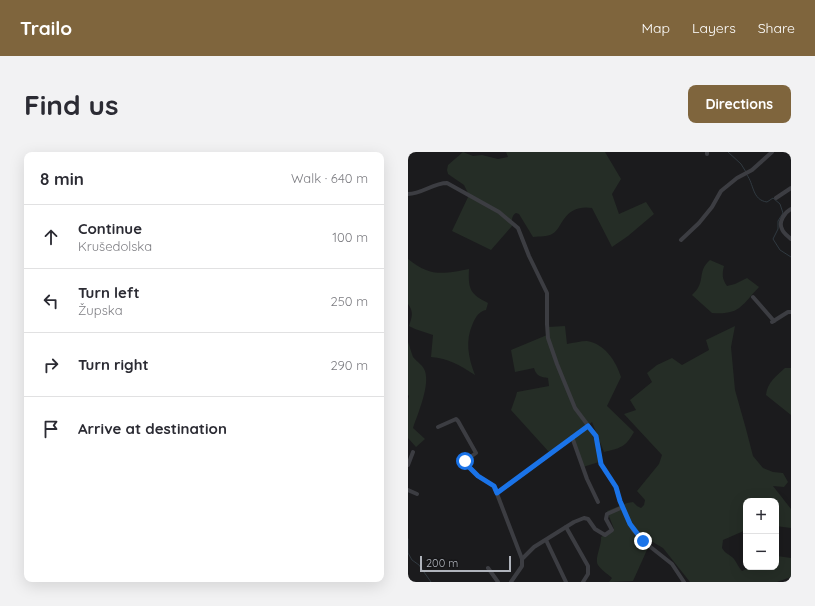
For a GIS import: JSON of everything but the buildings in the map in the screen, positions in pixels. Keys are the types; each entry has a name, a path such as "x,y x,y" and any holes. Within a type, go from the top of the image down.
{"street":[{"path":"681,240 699,224 721,192 772,152"},
{"path":"408,194 420,192 441,183 447,183 499,212 518,228 529,256 547,293 546,312 548,338 557,364 575,408 596,436 601,464 616,487 630,524 643,541 672,564 684,582"},
{"path":"776,198 791,188"},
{"path":"791,209 785,214 781,225 782,229 791,239"},
{"path":"752,297 773,322 788,312 791,312"},
{"path":"438,427 456,420 476,453 465,461 466,464 478,476 494,486 500,505 522,559 522,566 511,582"},
{"path":"497,493 588,426"},
{"path":"572,437 587,479 598,502"},
{"path":"408,465 413,452"},
{"path":"408,490 417,494"},
{"path":"522,559 534,547 574,522 586,517 595,529 604,535 612,530 606,519 607,514 623,507"},
{"path":"566,527 588,566 588,574 583,582"},
{"path":"546,540 566,582"},
{"path":"488,568 498,582"}],"shaded area":[{"path":"463,152 473,156 482,155 498,159 508,157 506,152 605,152 621,179 612,194 619,214 646,202 654,214 628,236 612,247 592,208 584,207 573,211 567,216 554,233 548,236 533,237 519,214 516,213 514,214 512,220 512,226 491,250 452,231 469,195 464,185 448,174 447,170 448,165"},
{"path":"408,259 423,269 437,273 469,269 471,290 477,297 488,303 486,310 475,318 469,336 468,349 475,375 449,361 431,357 433,335 409,326 412,315 408,304"},
{"path":"710,260 724,266 723,276 727,286 747,278 759,287 744,304 734,311 712,313 692,295 697,290 701,281 703,269"},
{"path":"565,326 567,344 587,341 599,346 604,349 613,359 619,371 621,377 607,406 634,432 625,444 618,448 604,452 592,422 549,452 511,410 517,392 549,386 548,378 539,376 534,368 515,372 511,350 547,335 548,327"},
{"path":"735,326 731,347 735,390 753,456 763,468 773,472 783,473 788,482 784,487 773,486 791,509 791,528 779,526 779,498 743,498 743,531 723,540 722,548 733,558 742,571 779,570 779,556 791,558 791,577 777,582 690,582 663,548 651,541 633,581 609,582 612,578 599,567 597,562 601,537 614,529 607,511 633,502 641,508 644,505 645,500 637,491 659,464 662,455 624,414 636,410 630,400 652,382 647,373 657,365 672,358 682,365 709,350 706,340"},
{"path":"408,342 413,357 423,367 426,377 423,400 413,428 425,439 416,447 408,438"},
{"path":"785,368 791,368 791,415 766,395 770,383"},
{"path":"587,428 597,448 599,462 583,467 573,438"}],"waterway":[{"path":"728,152 741,164 746,172"},
{"path":"747,175 756,195 762,201 767,202 773,198 780,204 783,213 778,221 778,229 773,239 780,250 791,257"},
{"path":"408,539 408,553 412,560 419,565 431,582"}],"route":[{"path":"465,461 466,464 478,476 494,486 497,493 588,426 596,436 601,464 616,487 620,501 633,530 643,541"}]}
